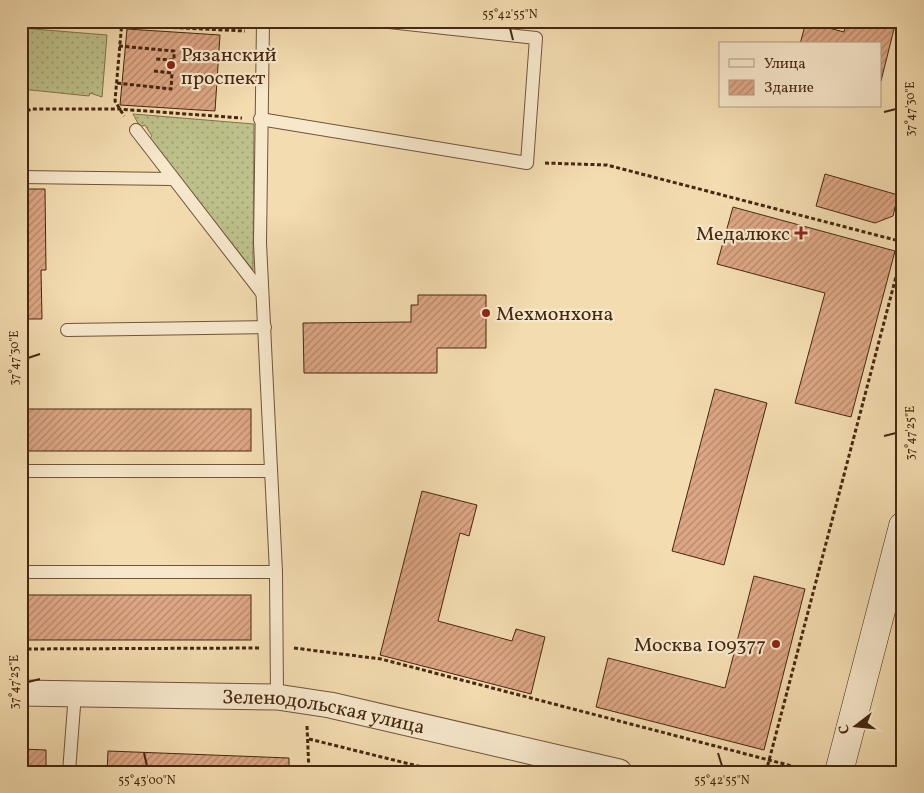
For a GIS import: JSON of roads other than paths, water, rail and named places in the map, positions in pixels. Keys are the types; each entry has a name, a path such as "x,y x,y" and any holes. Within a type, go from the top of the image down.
{"street":[{"path":"839,772 903,526"},
{"name":"Зеленодольская улица","path":"21,692 277,698 330,705 573,766 619,772"}],"lane":[{"path":"260,119 527,163 536,38 380,21"},
{"path":"263,27 260,119 262,293 276,572 277,698"},
{"path":"136,130 172,180 262,293"},
{"path":"21,177 172,180"},
{"path":"68,330 265,327"},
{"path":"21,471 271,471"},
{"path":"21,572 276,572"},
{"path":"69,772 75,693"}],"place":[{"name":"Рязанский проспект","path":"171,65"},
{"name":"Медалюкс","path":"801,233"},
{"name":"Мехмонхона","path":"486,313"},
{"name":"Москва 109377","path":"776,644"}]}
